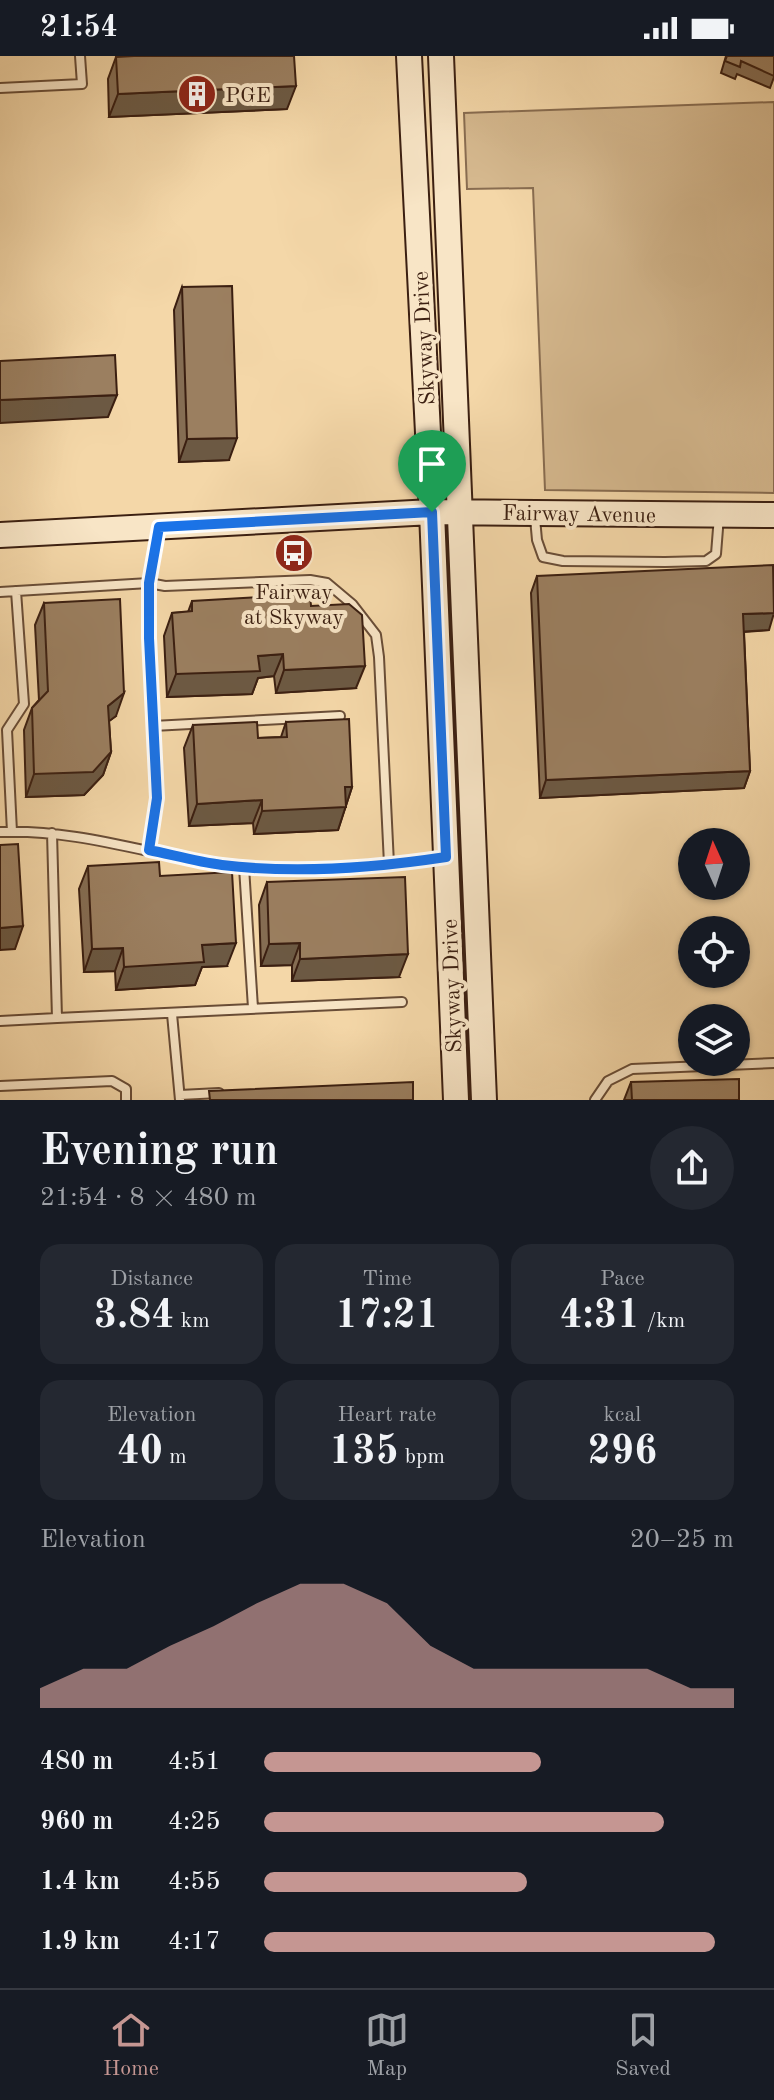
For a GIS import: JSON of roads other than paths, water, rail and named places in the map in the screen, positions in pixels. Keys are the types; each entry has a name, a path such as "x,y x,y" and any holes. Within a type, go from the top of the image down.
{"main road":[{"name":"Skyway Drive","path":"409,56 432,512 456,1100"},
{"name":"Skyway Drive","path":"441,56 484,1100"},
{"name":"Fairway Avenue","path":"0,535 432,512 774,515"}],"lane":[{"path":"0,88 82,84 80,56"},
{"path":"535,513 537,540 543,557 577,561 706,561 716,554 719,515"},
{"path":"149,850 157,798 149,583 159,527"},
{"path":"0,592 149,583 165,586 310,580 327,583 352,604 376,635 389,864"},
{"path":"12,832 7,730 24,704 16,591"},
{"path":"153,726 340,716"},
{"path":"0,832 52,833 221,865 279,869 389,864 446,857"},
{"path":"52,833 57,1018"},
{"path":"244,867 253,1008"},
{"path":"0,1021 402,1002"},
{"path":"172,1014 180,1098 227,1093"},
{"path":"595,1100 608,1081 632,1069 774,1063"},
{"path":"0,1086 112,1081 126,1089 126,1100"}],"place":[{"name":"PGE","path":"197,94"},
{"name":"Fairway at Skyway","path":"294,553"}]}
